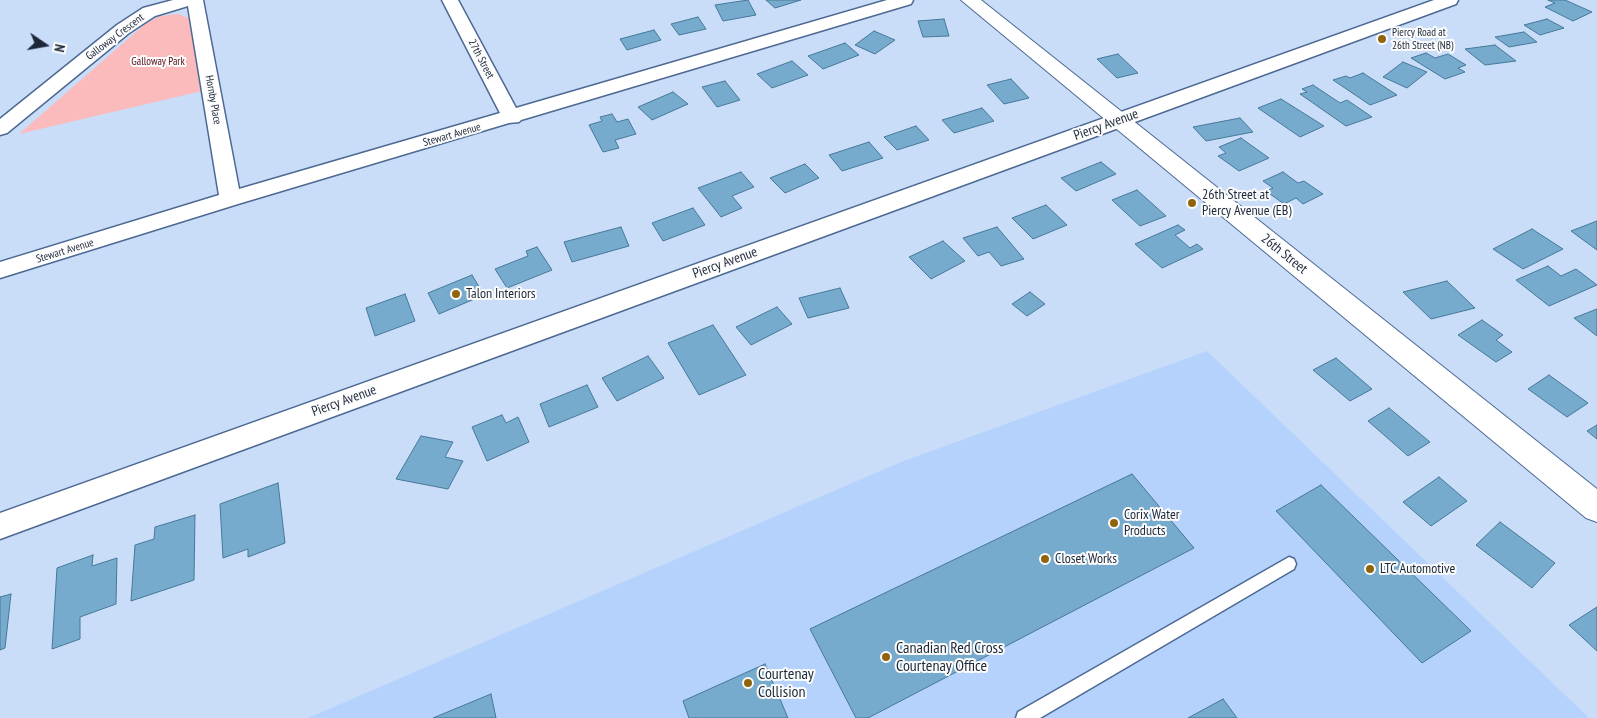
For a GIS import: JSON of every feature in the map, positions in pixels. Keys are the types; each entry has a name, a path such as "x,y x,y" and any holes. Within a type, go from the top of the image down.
{"street":[{"name":"Galloway Crescent","path":"0,129 122,28 149,12 194,0"},
{"name":"Hornby Place","path":"194,0 230,199"},
{"name":"27th Street","path":"450,0 512,118"},
{"name":"Stewart Avenue","path":"0,270 230,199 512,118 905,0"},
{"name":"26th Street","path":"970,0 1597,508"},
{"name":"Piercy Avenue","path":"0,526 1450,0"}],"lane":[{"path":"1024,718 1289,564"}],"shaded area":[{"path":"1207,351 1589,718 308,718 901,462"}],"green space":[{"name":"Galloway Park","path":"178,14 189,18 202,91 19,134 145,24 160,16"}],"building":[{"path":"748,0 756,15 723,21 715,5"},
{"path":"766,0 801,0 775,8"},
{"path":"1548,0 1565,0 1592,12 1573,21 1545,7 1555,3"},
{"path":"698,17 706,29 679,35 671,24"},
{"path":"944,19 949,36 923,37 918,21"},
{"path":"1547,19 1564,28 1540,35 1524,25"},
{"path":"654,30 661,40 627,50 620,39"},
{"path":"874,31 895,40 875,54 855,45"},
{"path":"1524,32 1537,42 1509,47 1495,37"},
{"path":"845,43 859,55 823,69 808,56"},
{"path":"1495,45 1516,61 1485,65 1465,49"},
{"path":"1426,53 1435,58 1448,54 1466,65 1458,68 1465,72 1445,79 1411,58"},
{"path":"1118,54 1138,73 1117,78 1097,59"},
{"path":"792,61 808,75 772,88 757,74"},
{"path":"1403,62 1427,72 1407,88 1383,77"},
{"path":"1363,73 1397,95 1370,105 1333,80 1346,76 1350,78"},
{"path":"1011,79 1029,98 1004,104 987,85"},
{"path":"725,81 740,100 717,107 702,87"},
{"path":"1313,85 1340,103 1347,100 1372,117 1346,126 1300,94 1307,92 1302,89"},
{"path":"673,92 688,104 652,120 638,107"},
{"path":"1281,99 1324,126 1300,137 1258,108"},
{"path":"982,108 994,121 954,133 942,120"},
{"path":"612,114 617,122 628,119 636,134 615,140 619,148 603,152 589,125 602,121 600,117"},
{"path":"1240,118 1253,132 1206,141 1193,127"},
{"path":"916,126 929,140 897,150 884,137"},
{"path":"1241,138 1269,158 1239,171 1218,156 1226,153 1219,147"},
{"path":"869,142 883,158 842,171 829,155"},
{"path":"1101,162 1116,174 1076,191 1061,178"},
{"path":"805,164 819,178 785,193 770,178"},
{"path":"741,172 754,187 732,196 742,208 721,217 698,188"},
{"path":"1283,172 1298,183 1304,181 1323,194 1303,204 1296,198 1284,204 1266,191 1273,188 1263,181"},
{"path":"1137,190 1166,216 1140,226 1112,200"},
{"path":"1046,205 1067,225 1033,239 1012,218"},
{"path":"693,208 705,225 663,241 652,223"},
{"path":"1597,221 1597,250 1571,231"},
{"path":"1178,225 1185,230 1175,235 1190,248 1197,244 1203,249 1162,268 1135,244"},
{"path":"621,227 629,246 572,262 564,242"},
{"path":"997,227 1024,259 1001,266 989,252 978,256 963,238"},
{"path":"1532,229 1563,249 1523,269 1493,249"},
{"path":"943,241 965,261 931,279 909,257"},
{"path":"537,247 552,270 507,288 495,269 528,256 526,251"},
{"path":"1548,266 1561,276 1576,269 1597,285 1549,306 1516,280"},
{"path":"472,275 484,295 439,314 428,293"},
{"path":"1447,281 1475,308 1431,319 1403,292"},
{"path":"840,288 849,308 808,318 799,298"},
{"path":"1030,292 1045,304 1027,316 1012,304"},
{"path":"405,294 415,321 375,336 366,308"},
{"path":"777,307 792,324 751,345 736,327"},
{"path":"1597,309 1597,336 1574,318"},
{"path":"1482,320 1503,335 1496,340 1512,352 1496,362 1458,335"},
{"path":"713,325 746,375 699,395 668,343"},
{"path":"648,356 664,378 617,401 602,378"},
{"path":"1336,358 1372,389 1350,401 1313,370"},
{"path":"1549,375 1588,403 1567,417 1528,389"},
{"path":"587,385 598,407 549,427 540,404"},
{"path":"1389,408 1430,442 1408,456 1368,421"},
{"path":"502,415 506,423 518,417 529,442 487,461 472,427"},
{"path":"1597,425 1597,439 1587,431"},
{"path":"421,436 453,442 445,457 463,461 448,489 396,479"},
{"path":"1132,474 1194,548 868,718 856,718 810,629"},
{"path":"1439,477 1467,501 1431,526 1403,502"},
{"path":"278,483 285,543 248,557 248,549 223,558 220,504"},
{"path":"1321,485 1471,631 1422,663 1276,511"},
{"path":"195,515 194,580 131,601 135,545 154,539 155,527"},
{"path":"1500,522 1555,563 1532,588 1476,545"},
{"path":"93,555 92,566 117,558 116,604 80,617 80,639 52,649 57,568"},
{"path":"11,594 5,648 0,650 0,597"},
{"path":"1597,607 1597,651 1569,625"},
{"name":"Courtenay Collision","path":"765,664 788,718 689,718 683,701"},
{"path":"491,694 496,718 433,718"},
{"path":"1223,699 1237,718 1188,718"}],"place":[{"name":"Piercy Road at 26th Street (NB)","path":"1382,39"},
{"name":"26th Street at Piercy Avenue (EB)","path":"1192,203"},
{"name":"Talon Interiors","path":"456,294"},
{"name":"Corix Water Products","path":"1114,523"},
{"name":"Closet Works","path":"1045,559"},
{"name":"LTC Automotive","path":"1370,569"},
{"name":"Canadian Red Cross Courtenay Office","path":"886,657"},
{"name":"Courtenay Collision","path":"748,683"}]}
